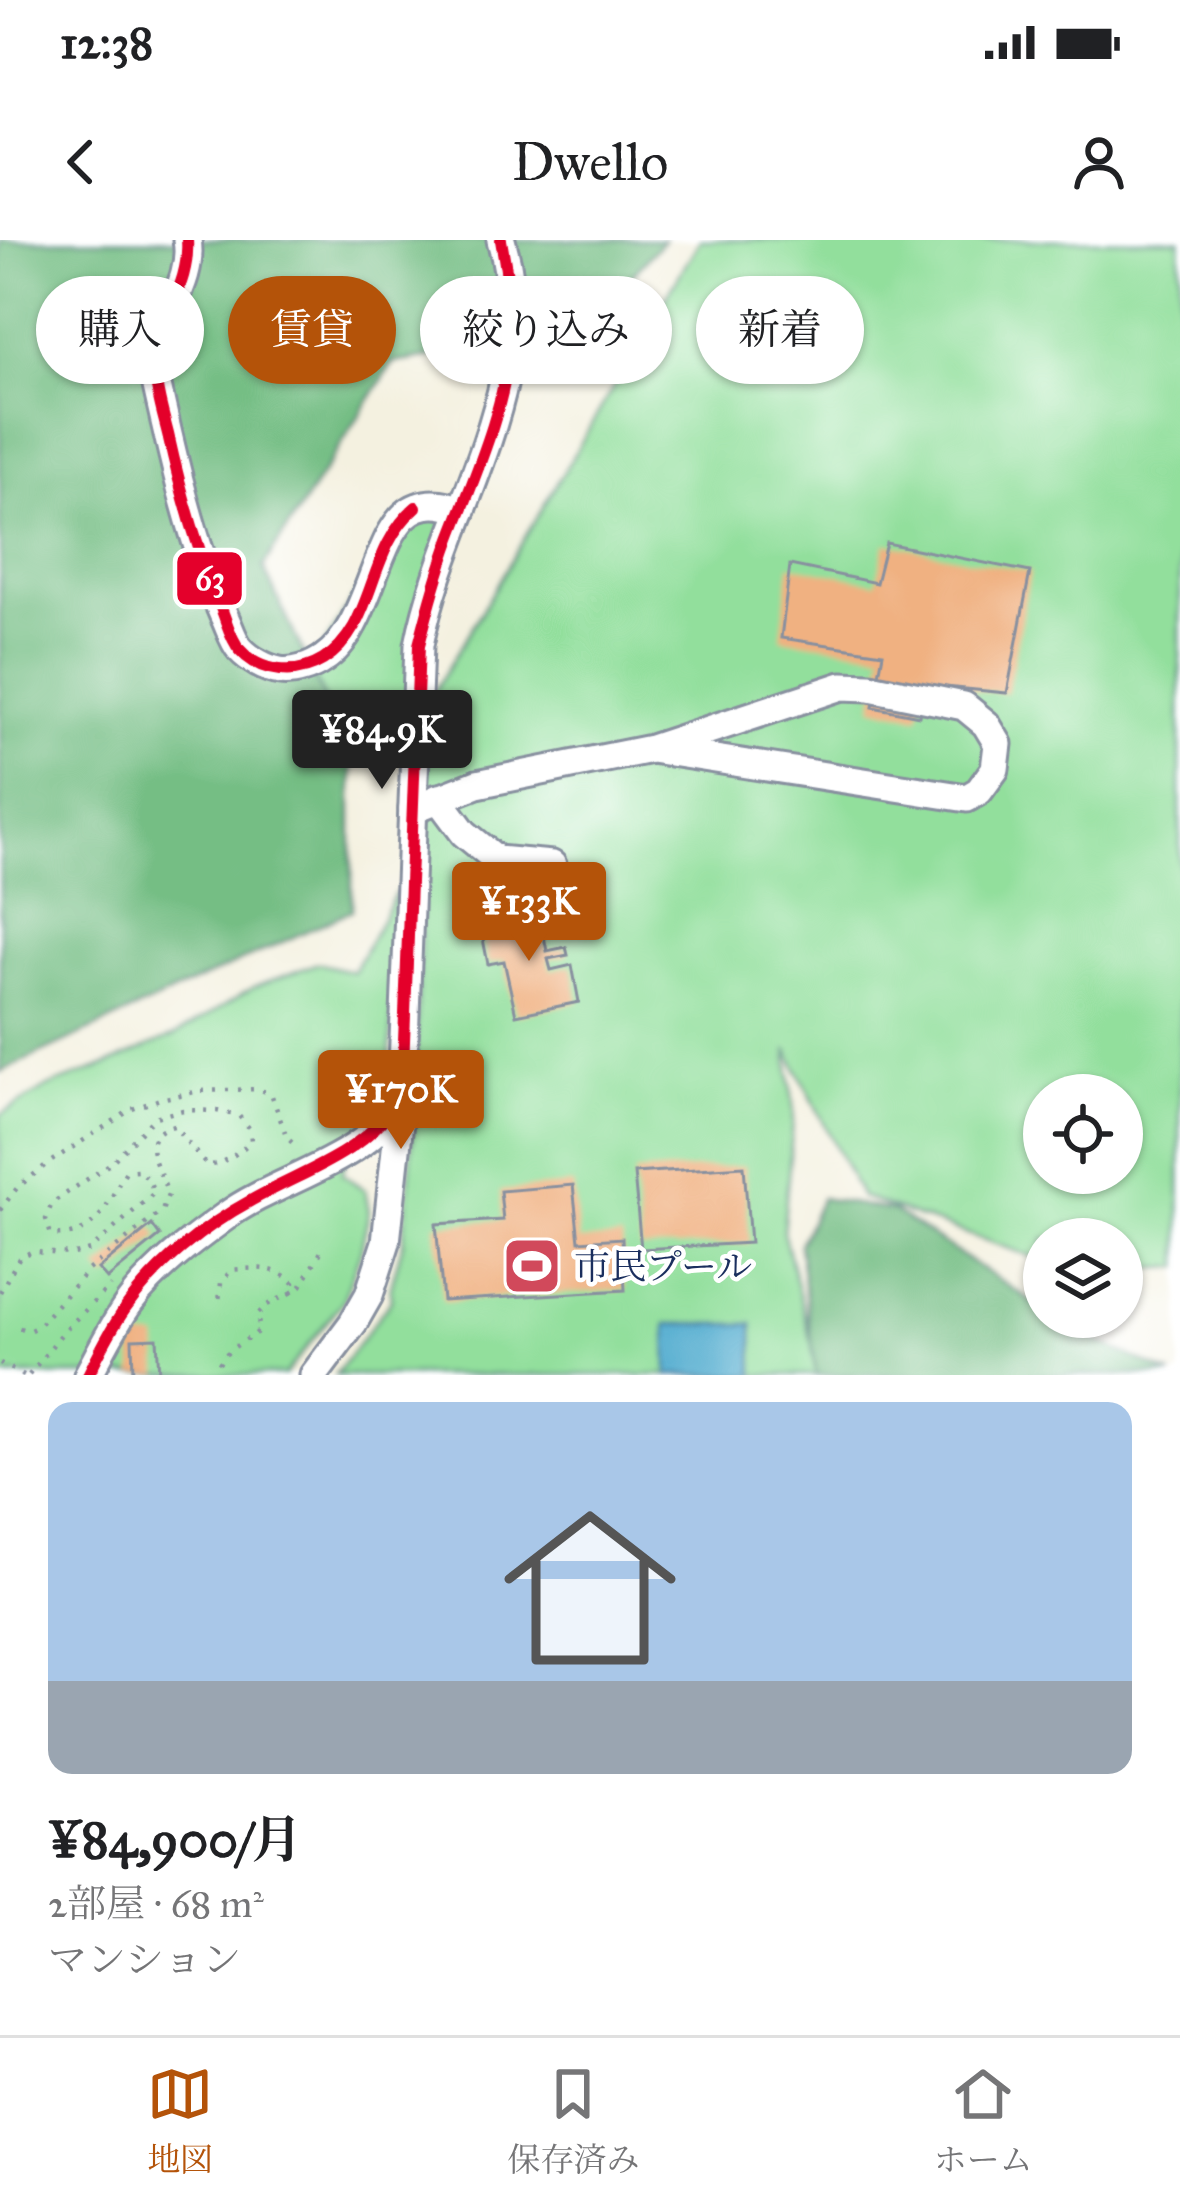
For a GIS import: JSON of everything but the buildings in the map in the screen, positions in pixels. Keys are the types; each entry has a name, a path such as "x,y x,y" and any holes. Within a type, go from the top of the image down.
{"street":[{"path":"187,240 186,268 160,334 155,377 190,518 238,648 262,666 283,672 311,667 329,656 349,635 399,520 413,508 431,503 463,510"},
{"path":"314,1375 369,1294 386,1242 425,803 419,645 437,572 504,393 512,344 501,240"},
{"path":"425,803 477,784 651,749 842,686 871,687 964,706 986,724 998,744 995,769 979,791 968,797 651,749"},
{"path":"425,803 497,860 552,865"},
{"path":"88,1375 132,1299 181,1253 229,1214 381,1128 402,1094"},
{"path":"339,1155 362,1158 376,1168 391,1200"}],"path":[{"path":"0,1210 17,1188 47,1164 132,1109 160,1099 200,1091 259,1089 272,1096 286,1138 299,1149"},
{"path":"0,1292 19,1258 31,1252 90,1250 154,1193 149,1179 138,1170 126,1171 90,1228 70,1236 51,1235 46,1219 52,1204 111,1163 155,1117 217,1111 239,1116 250,1130 251,1141 237,1154 208,1166 174,1126 161,1129 153,1139 152,1155 168,1195 162,1211 88,1270 37,1327 17,1328"},
{"path":"214,1375 219,1359 260,1330 257,1315 301,1286 322,1250"},
{"path":"219,1302 221,1283 231,1270 266,1268 294,1283 291,1293"},
{"path":"0,1363 24,1375"}],"green space":[{"path":"0,240 664,240 631,276 420,276 420,359 396,363 396,276 228,276 228,384 380,384 263,567 352,758 352,910 0,1072"},
{"path":"700,240 1180,240 1180,1267 1143,1269 1143,1218 1023,1218 1023,1254 861,1197 787,1049 794,1112 783,1232 816,1375 335,1375 391,1300 403,1242 411,1160 431,697 615,384 672,384 672,288"},
{"path":"446,505 414,753 335,729 311,667 387,542"},
{"path":"397,891 388,1097 355,1133 342,1174 365,1190 369,1211 361,1250 343,1301 285,1375 0,1375 0,1115 50,1086 176,1035 254,987 318,963 353,972"},
{"path":"821,1198 893,1211 1023,1295 1023,1338 1091,1338 1172,1375 816,1375 799,1245"}],"water":[{"path":"667,1324 753,1324 754,1375 668,1375"}],"transit line":[{"name":"63","path":"187,240 184,274 156,354 156,379 191,522 240,650 258,664 280,670 302,669 323,660 353,628 388,545 416,507"},
{"name":"63","path":"88,1375 125,1309 166,1262 234,1210 353,1146 402,1094 419,645 502,392 511,316 501,240"}],"place":[{"name":"市民プール","path":"532,1266"}]}
